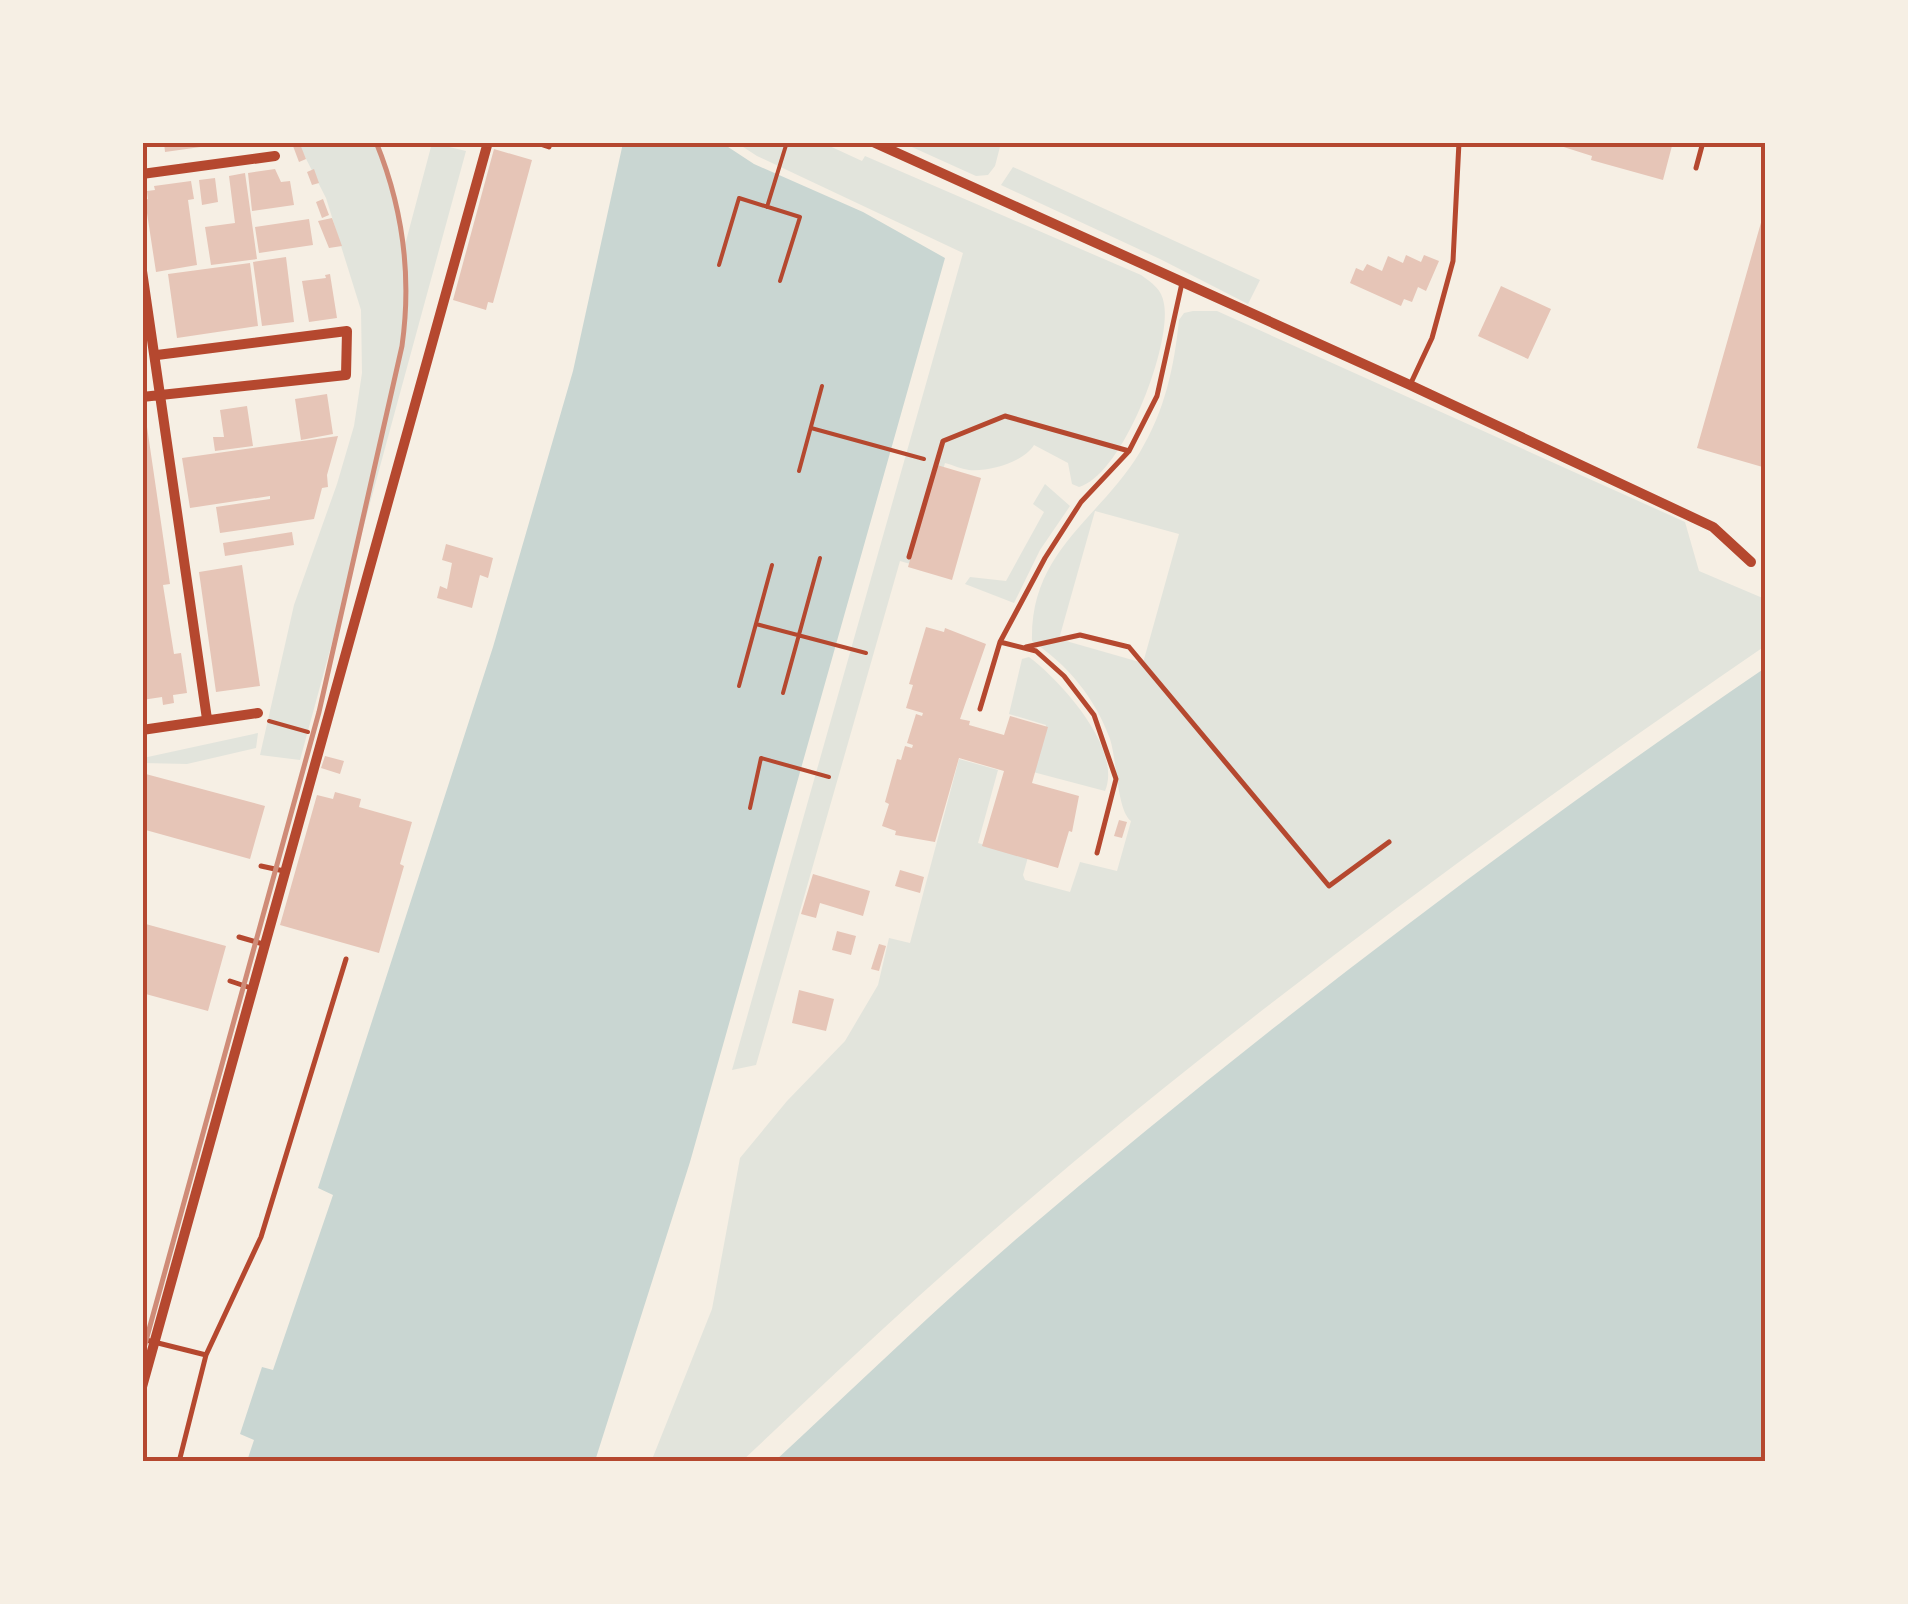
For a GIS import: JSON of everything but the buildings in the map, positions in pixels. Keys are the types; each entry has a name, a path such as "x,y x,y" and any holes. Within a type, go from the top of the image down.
{"street":[{"path":"142,1387 488,142"},
{"path":"873,142 1410,385 1712,527 1750,562"},
{"path":"142,174 275,156"},
{"path":"142,271 208,720"},
{"path":"142,397 346,374 346,331 156,355"},
{"path":"142,730 258,712"}],"lane":[{"path":"534,142 549,147"},
{"path":"1410,385 1432,338 1453,261 1459,142"},
{"path":"1696,168 1703,142"},
{"path":"980,709 1000,642 1044,558 1080,502 1129,451 1157,396 1182,282"},
{"path":"908,557 943,440 1005,416 1129,451"},
{"path":"1750,562 1766,562"},
{"path":"1023,648 1080,635 1129,647 1329,886 1389,842"},
{"path":"1000,642 1036,651 1064,676 1094,715 1116,779 1096,852"},
{"path":"261,866 286,872"},
{"path":"240,938 266,945"},
{"path":"179,1462 206,1356 262,1237 346,960"},
{"path":"230,981 254,989"},
{"path":"142,1339 206,1356"}],"path":[{"path":"768,207 787,142"},
{"path":"719,265 739,198 800,217 780,281"},
{"path":"800,471 822,386"},
{"path":"811,428 924,459"},
{"path":"783,693 820,558"},
{"path":"738,686 772,565"},
{"path":"756,624 866,653"},
{"path":"284,725 306,732"},
{"path":"750,808 761,758 829,778"}],"shaded area":[{"path":"1001,142 995,166 988,175 976,176 903,143"},
{"path":"298,143 378,143 392,183 405,245 432,143 466,151 300,760 260,755 294,605 354,426 362,373 361,310 326,198"},
{"path":"623,143 722,143 754,164 863,212 945,258 690,1162 595,1461 247,1461 254,1440 240,1434 262,1367 273,1370 333,1195 318,1188 493,647 573,371"},
{"path":"737,143 823,143 862,161 865,156 1141,275 1161,294 1164,323 1160,349 1141,407 1112,460 1095,478 1079,487 1072,484 1068,463 1034,445 1014,461 996,467 969,470 945,463 914,565 900,561 756,1065 732,1070 963,253"},
{"path":"1013,167 1260,280 1248,304 1001,185"},
{"path":"1217,311 1685,522 1699,571 1765,599 1765,646 1438,877 1226,1039 1019,1208 742,1461 651,1462 712,1309 740,1158 787,1101 845,1041 878,985 889,938 910,943 959,759 998,770 978,843 1028,857 1025,880 1070,892 1080,862 1117,871 1131,821 1120,796 1110,739 1079,684 1032,641 1034,610 1054,559 1124,476 1149,436 1167,388 1179,320 1184,313","holes":["1095,511 1179,534 1143,663 1059,639"]},
{"path":"1045,484 1070,506 1040,550 1014,603 965,584 970,577 1006,581 1044,512 1033,504"},
{"path":"1029,657 1071,698 1097,736 1108,774 1105,791 1033,772 1046,725 1009,714 1022,659"},
{"path":"1765,668 1765,1461 775,1461 983,1268 1196,1090 1476,873"},
{"path":"258,733 256,748 187,764 143,763 143,758"}],"railway":[{"path":"142,1355 319,712 402,346 406,293 403,242 393,192 376,142"}]}
